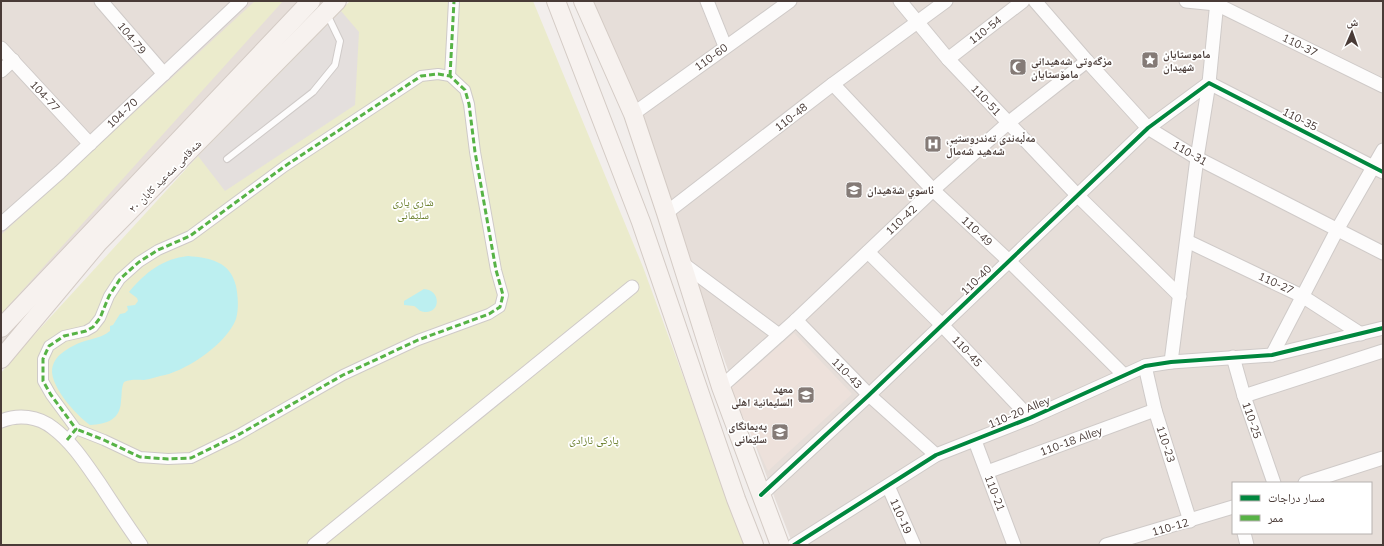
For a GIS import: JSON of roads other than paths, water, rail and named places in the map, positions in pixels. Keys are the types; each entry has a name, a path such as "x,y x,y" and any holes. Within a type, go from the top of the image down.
{"main road":[{"name":"شەقامی سەعید کابان ٢٠","path":"1,328 311,1"},
{"path":"556,1 641,222 736,499 754,545"},
{"path":"583,1 633,114 721,387 780,545"},
{"name":"شەقامی سەعید کابان ٢٠","path":"1,359 98,243 332,7"}],"street":[{"name":"104-79","path":"101,1 164,74"},
{"name":"104-70","path":"1,224 90,144 241,1"},
{"path":"450,76 454,1"},
{"path":"707,1 725,46"},
{"name":"110-60","path":"633,114 725,46 790,1"},
{"name":"110-51","path":"900,1 948,59 1008,123 1078,196 1180,296"},
{"name":"110-48","path":"666,213 834,84 946,1"},
{"name":"110-54","path":"948,59 1023,1"},
{"name":"110-31","path":"1036,1 1087,61 1148,128 1198,158 1383,254"},
{"path":"1171,362 1209,83 1216,3 1186,1"},
{"name":"110-37","path":"1216,3 1383,86"},
{"name":"104-77","path":"1,48 90,144"},
{"path":"1,71 13,60"},
{"name":"110-42","path":"721,387 796,320 933,190 1008,123 1087,61"},
{"path":"438,74 450,76 465,90 469,104 474,152 496,270 503,295 500,307 489,314 418,340 343,375 238,436 191,458 168,459 140,456 76,428 51,395 43,381 43,359 49,346 64,336 86,331 93,327 100,318 120,279 139,262 158,250 190,236 285,166 421,76 438,74"},
{"name":"110-40","path":"761,495 869,395 1148,128 1209,83"},
{"name":"110-35","path":"1209,83 1378,170"},
{"name":"110-49","path":"834,84 933,190 1124,375"},
{"path":"1272,355 1336,230 1378,170 1383,150"},
{"name":"110-27","path":"1187,241 1302,296 1361,334"},
{"name":"110-45","path":"868,252 942,325 1030,418"},
{"path":"682,263 779,335"},
{"path":"314,545 632,287"},
{"name":"110-43","path":"796,320 869,395 936,455"},
{"name":"110-20 Alley","path":"794,545 936,455 1030,418 1145,366 1171,362 1272,355 1383,328"},
{"path":"1244,396 1383,351"},
{"name":"110-25","path":"1233,357 1244,396 1274,482"},
{"name":"110-23","path":"1145,366 1154,410 1190,521"},
{"name":"110-18 Alley","path":"987,472 1154,410"},
{"path":"1,421 23,416 37,419 52,427 67,440 83,459 141,545"},
{"path":"67,440 76,428"},
{"name":"110-21","path":"975,440 1014,545"},
{"path":"1308,482 1383,458"},
{"name":"110-19","path":"888,486 914,545"},
{"name":"110-12","path":"1106,545 1232,507"},
{"path":"1244,534 1247,545"}],"lane":[{"path":"227,160 313,92 336,65 340,41 332,7"}],"water":[{"path":"188,256 218,262 229,271 236,286 238,298 237,315 231,328 216,346 196,361 185,367 175,372 149,379 124,382 120,407 115,417 112,420 102,424 90,425 84,421 71,407 58,390 52,372 54,362 61,354 77,344 101,336 110,331 110,326 113,325 120,314 125,313 128,310 127,306 135,305 138,301 137,298 129,292 148,273 162,263"},
{"path":"424,289 430,290 436,297 437,301 434,309 423,312 414,306 404,305 404,301"}],"place":[{"name":"ماموستايان شهيدان","path":"1150,60"},
{"name":"مزگەوتی شەهیدانی مامۆستایان","path":"1018,67"},
{"name":"مەڵبەندی تەندروستیی شەهید شەماڵ","path":"933,144"},
{"name":"ئاسوي شةهيدان","path":"854,190"},
{"name":"معهد السلیمانیة اهلى","path":"806,395"},
{"name":"پەیمانگای سلێمانی","path":"780,432"}],"park label":[{"name":"شاری یاری سلێمانی","path":"413,208"},
{"name":"پارکی ئازادی","path":"594,440"}]}
